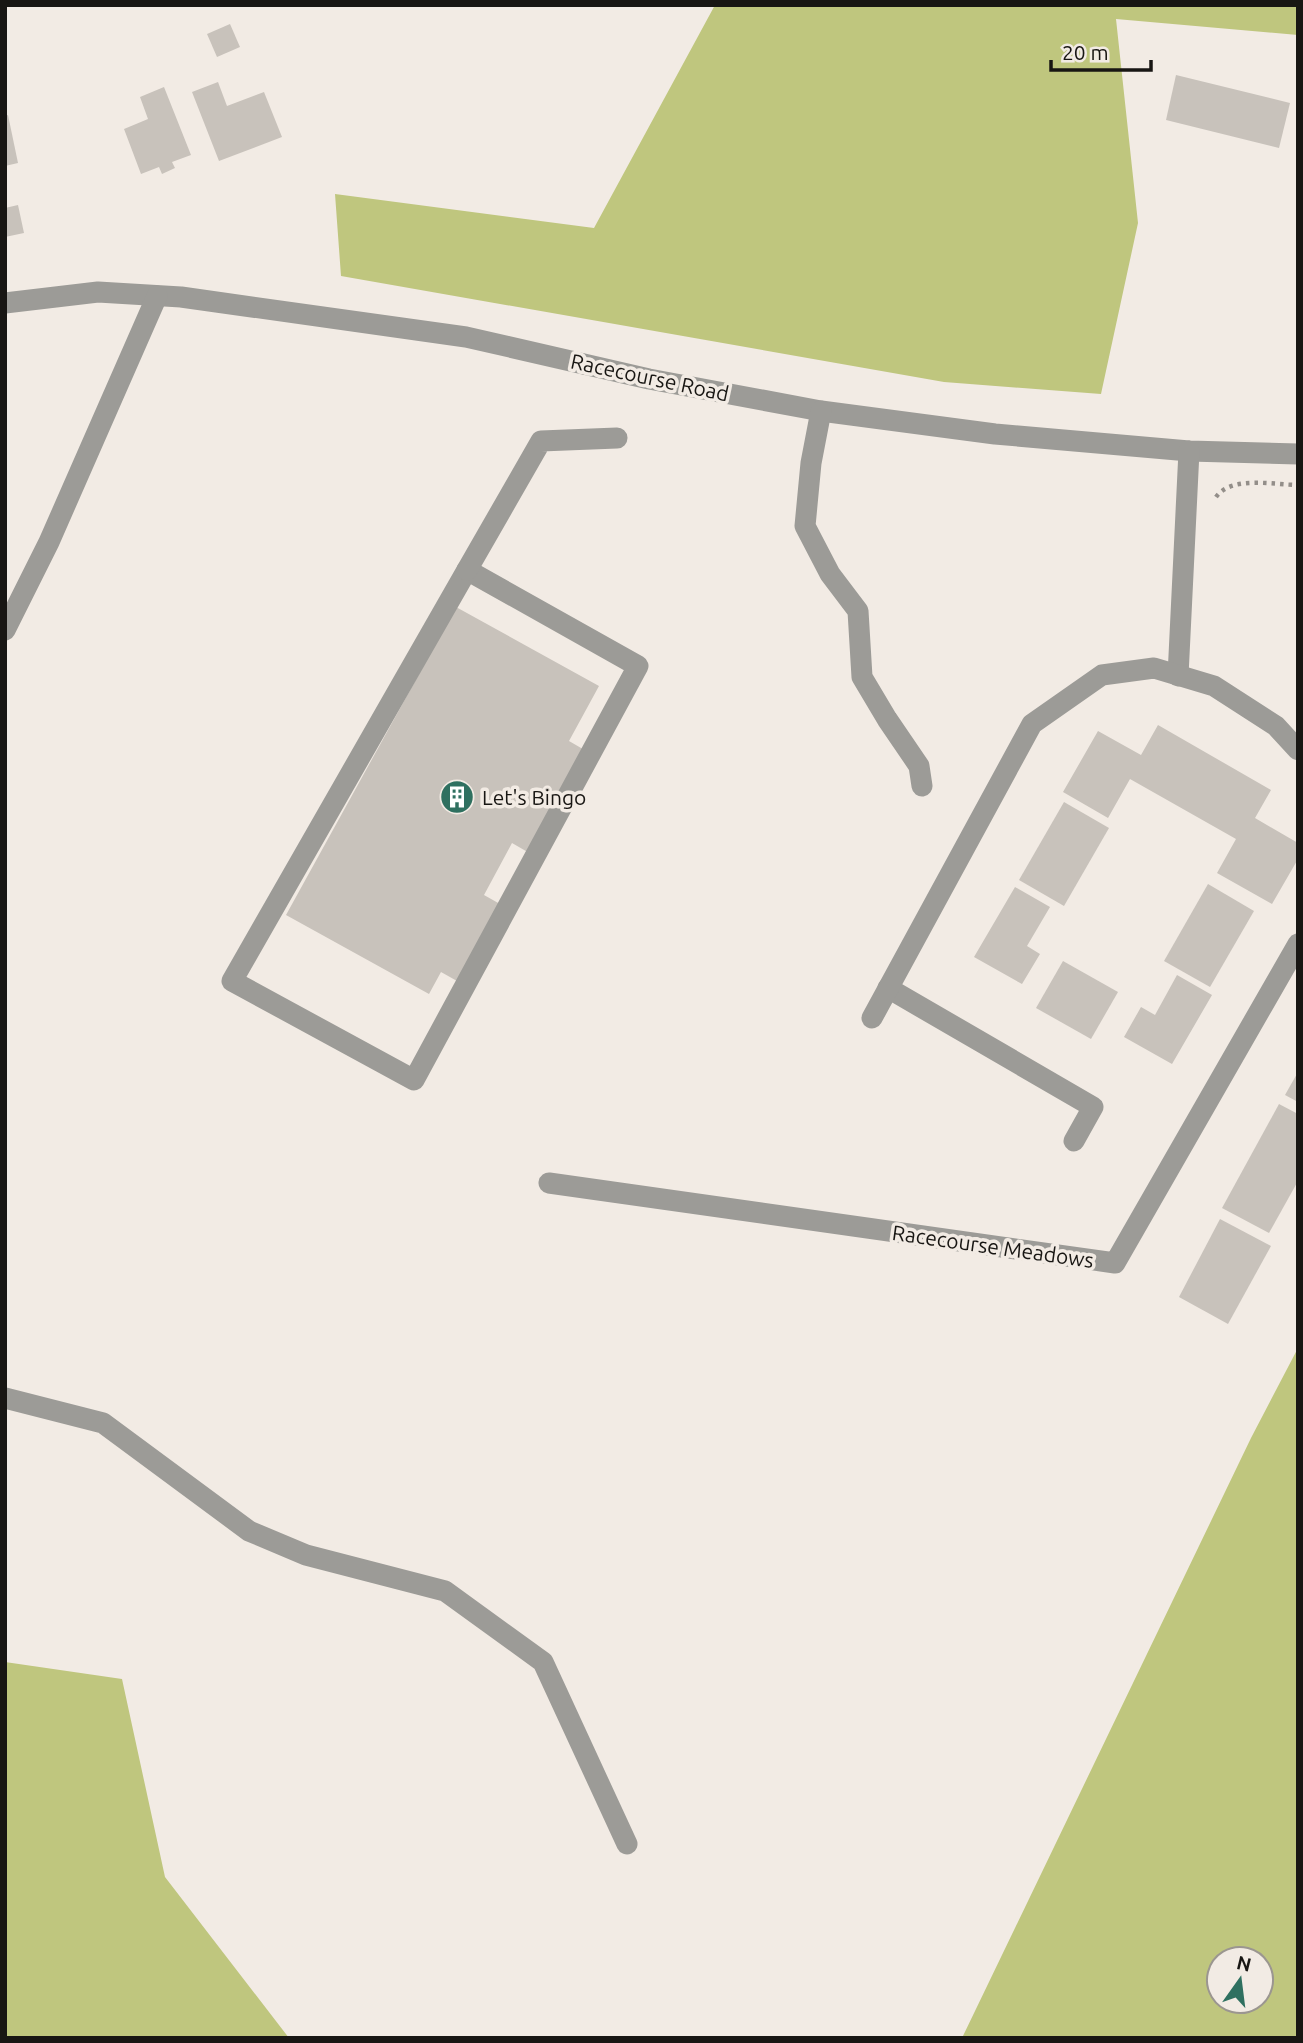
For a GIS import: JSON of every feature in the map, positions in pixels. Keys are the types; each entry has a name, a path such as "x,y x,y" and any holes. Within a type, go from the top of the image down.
{"street":[{"name":"Racecourse Road","path":"5,303 98,292 181,297 466,337 649,379 821,411 995,434 1189,451 1298,454"},
{"path":"5,630 49,541 157,296"},
{"path":"821,411 811,463 805,526 830,574 858,611 862,677 919,766 922,786"},
{"path":"467,570 638,666 414,1080 232,981 467,570 541,441 617,438"},
{"path":"1178,676 1189,451"},
{"path":"872,1018 1032,724 1102,675 1154,668 1214,686 1293,735"},
{"name":"Racecourse Meadows","path":"549,1183 1115,1264 1298,944"},
{"path":"888,988 1093,1107 1074,1141"},
{"path":"5,1398 103,1423 249,1531 306,1555 445,1591 543,1662 627,1844"}],"path":[{"path":"1214,501 1217,493 1236,484 1298,485"}],"green space":[{"path":"715,5 1298,5 1298,35 1116,19 1138,223 1101,394 944,382 341,276 335,194 594,228"},
{"path":"1298,1348 1298,2038 962,2038 1251,1438"},
{"path":"5,1662 122,1679 165,1877 289,2038 5,2038"}],"building":[{"path":"230,24 240,47 217,57 207,34"},
{"path":"1176,75 1290,103 1279,148 1166,120"},
{"path":"218,82 227,106 264,92 282,137 219,161 192,92"},
{"path":"164,87 191,155 172,162 175,168 162,174 159,167 141,174 124,129 148,119 140,97"},
{"path":"8,115 18,163 5,166 5,116"},
{"path":"18,205 24,233 5,237 5,208"},
{"name":"Let's Bingo","path":"456,607 599,686 569,741 588,752 531,854 512,843 484,895 500,904 457,981 441,972 429,994 286,915"},
{"path":"1158,725 1271,790 1255,818 1298,843 1298,859 1272,904 1217,873 1236,839 1130,779 1108,818 1063,792 1098,731 1141,755"},
{"path":"1064,802 1109,828 1064,906 1019,880"},
{"path":"1208,884 1254,911 1210,987 1164,961"},
{"path":"1015,887 1050,907 1027,946 1040,954 1022,984 974,957"},
{"path":"1063,961 1118,992 1091,1039 1036,1008"},
{"path":"1177,975 1212,995 1172,1064 1124,1037 1141,1007 1155,1015"},
{"path":"1298,1072 1298,1102 1285,1095"},
{"path":"1279,1104 1298,1114 1298,1181 1269,1233 1222,1208"},
{"path":"1220,1219 1271,1246 1228,1324 1179,1297"}],"place":[{"name":"Let's Bingo","path":"457,797"}]}
